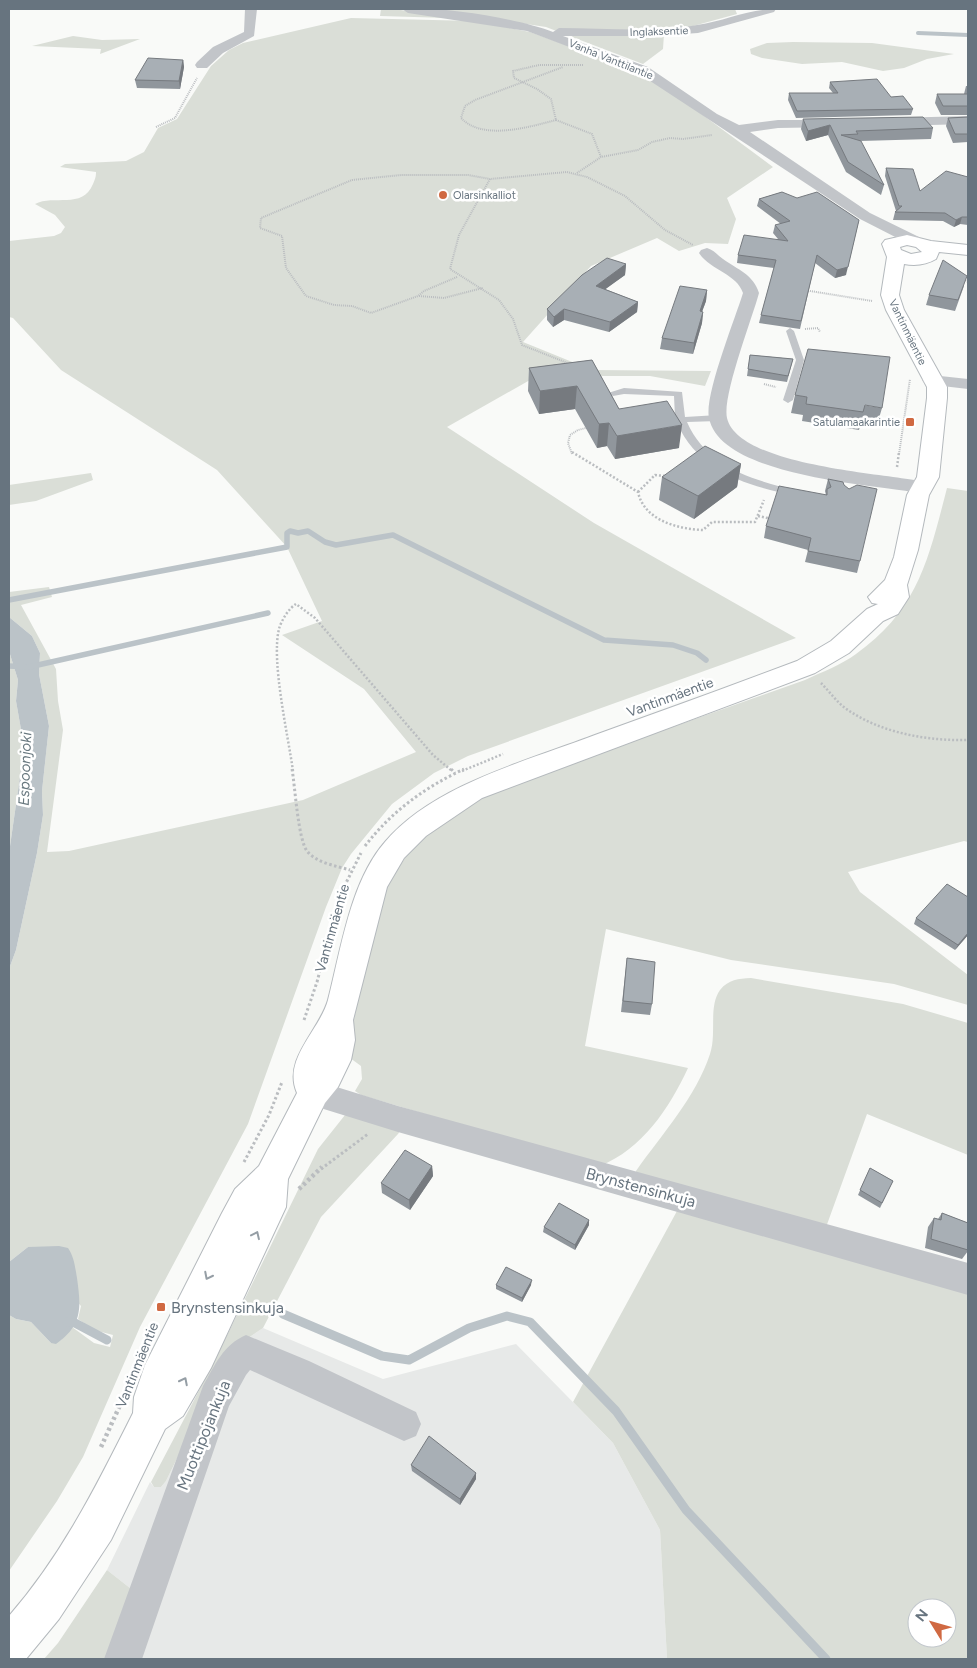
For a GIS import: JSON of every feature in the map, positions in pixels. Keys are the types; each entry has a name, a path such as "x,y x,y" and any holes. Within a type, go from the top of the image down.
{"street":[{"path":"202,66 218,50 250,33 251,9"},
{"name":"Vanha Vanttilantie","path":"408,9 544,32 629,64 656,77 717,121 737,130 912,250"},
{"name":"Inglaksentie","path":"544,32 690,30 708,28 770,9"},
{"path":"880,122 968,120"},
{"path":"737,130 778,124 849,122"},
{"name":"Vanha Vanttilantie","path":"865,216 887,237 912,250"},
{"path":"912,250 968,250"},
{"name":"Vantinmäentie","path":"9,1647 45,1605 97,1526 138,1406 170,1403 181,1388 198,1355 269,1207 269,1179 314,1094 324,1084 335,1063 341,1033 338,1020 374,885 394,850 416,828 473,791 806,667 840,647 874,615 890,608 897,597 895,586 912,528 919,487 928,477 938,387 932,380 894,310 890,295 891,283 912,250"},
{"path":"707,253 713,262 742,278 750,285 751,293 720,399 718,418 727,436 758,456 778,463 851,482 919,487"},
{"path":"932,380 968,384"},
{"name":"Brynstensinkuja","path":"314,1094 968,1279"},
{"name":"Muottipojankuja","path":"123,1659 215,1398 234,1362 246,1352 297,1373 404,1424"}],"lane":[{"path":"788,400 800,360 790,331"},
{"path":"613,393 624,391 679,394 681,420 695,446 716,465 746,480 802,494"},
{"path":"662,419 718,418"}],"path":[{"path":"556,120 551,99 514,78 513,71 524,65 564,67 629,64"},
{"path":"156,126 175,118 194,87 202,66"},
{"path":"564,67 489,94 465,106 461,118 464,125 474,129 492,130 556,120 592,134 601,157"},
{"path":"577,173 601,157 638,150 652,142 670,138 682,139 712,135"},
{"path":"457,277 424,291 418,296 371,313 352,306 334,305 306,296 286,268 282,236 260,228 261,218 283,207 352,180 401,175 468,175 490,179 537,173 577,173 625,196 665,230 707,253"},
{"path":"490,179 458,235 450,268 457,277 483,288 511,312 522,345 575,367"},
{"path":"418,296 444,298 483,288"},
{"path":"804,290 873,301"},
{"path":"593,427 576,429 568,438 568,445 573,455 638,492"},
{"path":"668,476 655,475 638,492 638,500 644,510 676,526 695,530 703,530 712,522 755,522 770,486"},
{"path":"758,516 778,520"},
{"path":"350,870 325,862 307,851 301,832 277,658 279,628 291,607 296,604 309,612 329,633 344,655 433,755 455,773"},
{"path":"806,667 845,708 872,723 899,732 956,741 968,740"},
{"name":"Vantinmäentie","path":"302,1025 318,979 335,909 350,870 376,830 410,800 455,773 506,753"},
{"path":"283,1080 269,1115 269,1179 327,1163 356,1142 398,1119"},
{"name":"Vantinmäentie","path":"97,1455 138,1406"}],"shaded area":[{"path":"381,9 395,9 448,18 380,16"},
{"path":"427,9 735,9 737,14 664,34 663,49 643,64 546,27"},
{"path":"351,18 474,21 530,32 640,72 654,79 773,167 727,198 736,219 728,244 705,243 679,251 657,238 591,266 523,342 592,370 711,371 705,386 650,376 537,376 447,427 594,523 796,638 468,756 434,773 392,804 351,854 342,868 326,907 248,1124 140,1327 83,1457 57,1501 9,1571 9,1315 16,1319 31,1322 51,1343 61,1340 72,1327 94,1343 110,1347 113,1335 94,1330 78,1319 81,1306 28,1247 9,1262 9,969 16,950 37,853 43,815 42,791 49,726 39,674 40,653 32,636 9,617 9,592 49,587 52,597 21,605 56,669 58,701 63,730 47,852 69,851 303,800 416,752 364,689 282,635 322,621 287,547 217,470 61,370 13,318 9,317 9,241 54,236 61,233 65,227 55,215 35,204 42,201 82,197 93,184 96,172 60,167 65,164 126,161 144,152 158,128 177,119 211,66 229,50 243,43"},
{"path":"73,36 102,40 140,39 100,54 101,49 32,46"},
{"path":"767,43 872,43 954,54 927,59 904,68 883,71 842,62 802,64 762,58 751,54 750,49"},
{"path":"91,473 93,480 36,501 9,505 9,485"},
{"path":"947,488 968,491 968,842 964,841 848,872 860,892 968,975 968,1005 894,984 731,960 606,929 585,1046 688,1068 663,1113 653,1126 629,1149 615,1159 600,1166 361,1095 355,1091 362,1079 361,1066 346,1055 376,920 390,880 416,842 478,796 805,680 856,654 877,637 908,600 927,559"},
{"path":"9,651 18,680 16,701 22,735 22,763 9,853"},
{"path":"751,978 903,1004 968,1023 968,1155 867,1114 825,1230 635,1176 636,1171 687,1100 704,1070 712,1046 714,1004 720,990 730,982"},
{"path":"345,1115 403,1127 321,1217 263,1328 230,1350 166,1481 161,1487 154,1487 151,1482 213,1364 318,1149"},
{"path":"677,1211 968,1290 968,1659 667,1659 660,1530 613,1443 573,1402"},
{"path":"263,1328 383,1379 516,1344 613,1443 660,1530 667,1659 109,1659 135,1592 107,1570 150,1482 154,1487 161,1487 166,1481 230,1350"},
{"path":"107,1570 135,1592 109,1659 44,1659 58,1643"}],"water":[{"name":"Espoonjoki","path":"9,617 32,636 40,653 39,674 49,726 42,791 43,815 37,853 16,950 9,969 9,853 22,763 22,735 16,701 18,680 9,651"},
{"path":"59,1246 68,1248 73,1258 76,1270 79,1307 76,1322 65,1337 56,1344 51,1343 31,1322 16,1319 9,1315 9,1262 28,1247"}],"building":[{"path":"148,58 183,60 179,81 135,80"},
{"path":"877,79 891,97 903,96 913,109 797,111 789,93 838,93 830,82"},
{"path":"937,94 968,94 968,106 943,106"},
{"path":"923,117 933,128 856,131 858,134 841,135 861,141 884,185 848,162 830,125 808,131 803,119"},
{"path":"968,117 968,134 955,134 948,118"},
{"path":"886,168 913,169 920,191 946,171 968,177 968,217 956,220 945,213 895,212 902,206 899,206"},
{"path":"782,192 797,198 817,192 859,220 848,267 837,270 817,255 801,321 761,315 776,260 738,255 744,235 788,241 775,225 790,221 759,199"},
{"path":"607,258 626,264 596,286 638,302 610,322 564,309 554,317 547,309 582,275"},
{"path":"943,260 967,276 958,300 929,295"},
{"path":"680,286 707,290 700,311 703,312 694,343 662,338"},
{"path":"808,349 890,357 882,408 865,405 863,412 806,404 807,397 795,395"},
{"path":"750,355 793,359 788,376 748,369"},
{"path":"592,360 619,409 667,401 682,425 617,436 609,423 599,424 577,386 540,391 529,368"},
{"path":"705,446 741,464 698,496 662,477"},
{"path":"828,479 843,482 849,489 857,485 877,489 860,561 808,551 811,538 766,526 779,486 827,495 827,489 831,487"},
{"path":"947,884 968,897 968,933 958,945 916,918"},
{"path":"627,958 655,962 652,1004 623,1001"},
{"path":"405,1150 432,1166 409,1200 381,1183"},
{"path":"870,1168 893,1181 882,1203 860,1190"},
{"path":"559,1203 589,1220 575,1245 544,1227"},
{"path":"942,1213 968,1223 968,1250 931,1239 934,1218 941,1220"},
{"path":"506,1267 532,1280 522,1298 496,1285"},
{"path":"429,1436 476,1473 460,1499 411,1465"}],"waterway":[{"path":"918,33 968,35"},
{"path":"9,600 287,547 287,533 290,531 298,533 308,531 325,542 336,545 393,535 604,640 673,645 697,653 706,660"},
{"path":"9,666 29,667 268,613"},
{"path":"283,1314 382,1356 409,1360 469,1328 507,1316 530,1322 616,1411 686,1510 826,1659"},
{"path":"67,1322 75,1323 107,1340"}],"place":[{"name":"Olarsinkalliot","path":"443,195"},
{"name":"Satulamaakarintie","path":"910,422"},
{"name":"Brynstensinkuja","path":"161,1307"}]}
